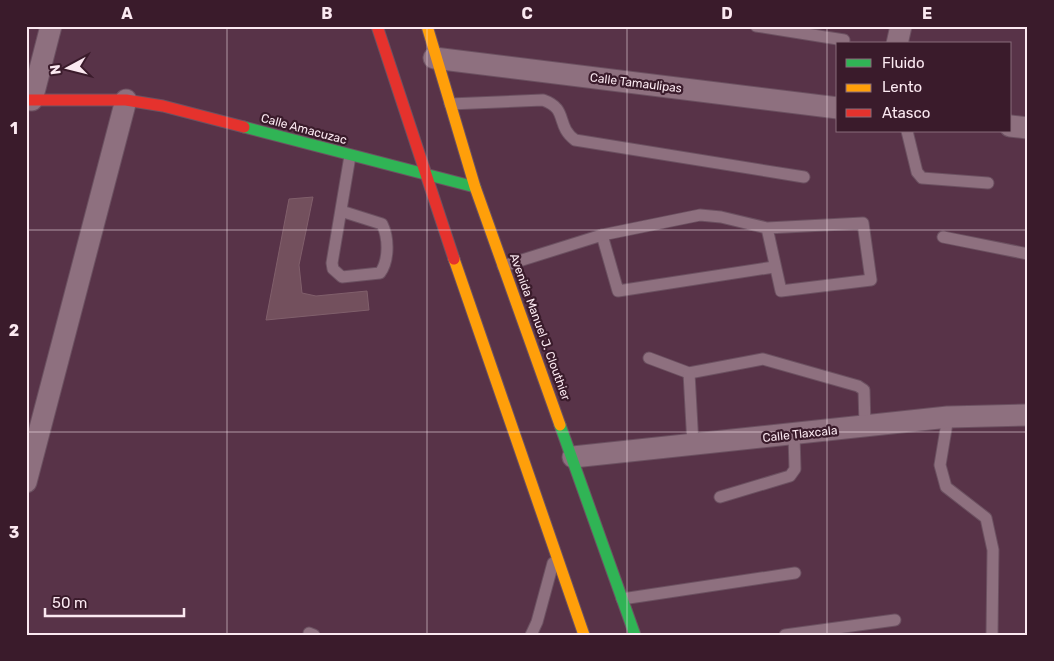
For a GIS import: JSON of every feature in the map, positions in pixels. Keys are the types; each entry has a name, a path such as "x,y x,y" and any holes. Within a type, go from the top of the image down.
{"main road":[{"path":"377,26 425,175 584,635"},
{"name":"Avenida Manuel J. Clouthier","path":"426,26 434,58 475,187 635,635"},
{"name":"Calle Amacuzac","path":"29,100 126,100 163,106 475,187"}],"street":[{"path":"29,100 51,26"},
{"path":"897,42 901,26"},
{"name":"Calle Tamaulipas","path":"434,58 836,108"},
{"path":"26,482 126,100"},
{"path":"1012,126 1028,128"},
{"name":"Calle Tlaxcala","path":"573,458 794,435 948,416 1028,415"}],"lane":[{"path":"756,26 844,40"},
{"path":"449,104 543,100 553,103 560,112 565,133 575,140 804,177"},
{"path":"907,132 917,172 922,178 988,183"},
{"path":"341,211 382,224 386,232 386,262 380,273 342,277 333,269 332,263 350,156"},
{"path":"503,266 602,235 700,215 721,217 767,228 863,223 872,280 781,291 774,267 767,228"},
{"path":"602,235 618,291 774,267"},
{"path":"943,237 1028,254"},
{"path":"649,358 689,373 763,359 858,386 864,390 865,426"},
{"path":"689,373 693,445"},
{"path":"948,416 940,465 946,487 986,518 993,550 992,635"},
{"path":"720,497 790,476 795,469 794,435"},
{"path":"531,635 537,622 555,554"},
{"path":"622,599 795,573"},
{"path":"786,635 895,620"}],"building":[{"path":"313,197 299,265 302,293 316,296 367,291 369,310 266,320 289,199"}],"traffic: fast":[{"path":"244,127 475,187"},
{"path":"560,425 635,635"}],"traffic: slow":[{"path":"427,26 475,187 560,425"},
{"path":"454,259 584,635"}],"traffic: jam":[{"path":"377,26 454,259"},
{"path":"26,100 126,100 163,106 244,127"}]}
